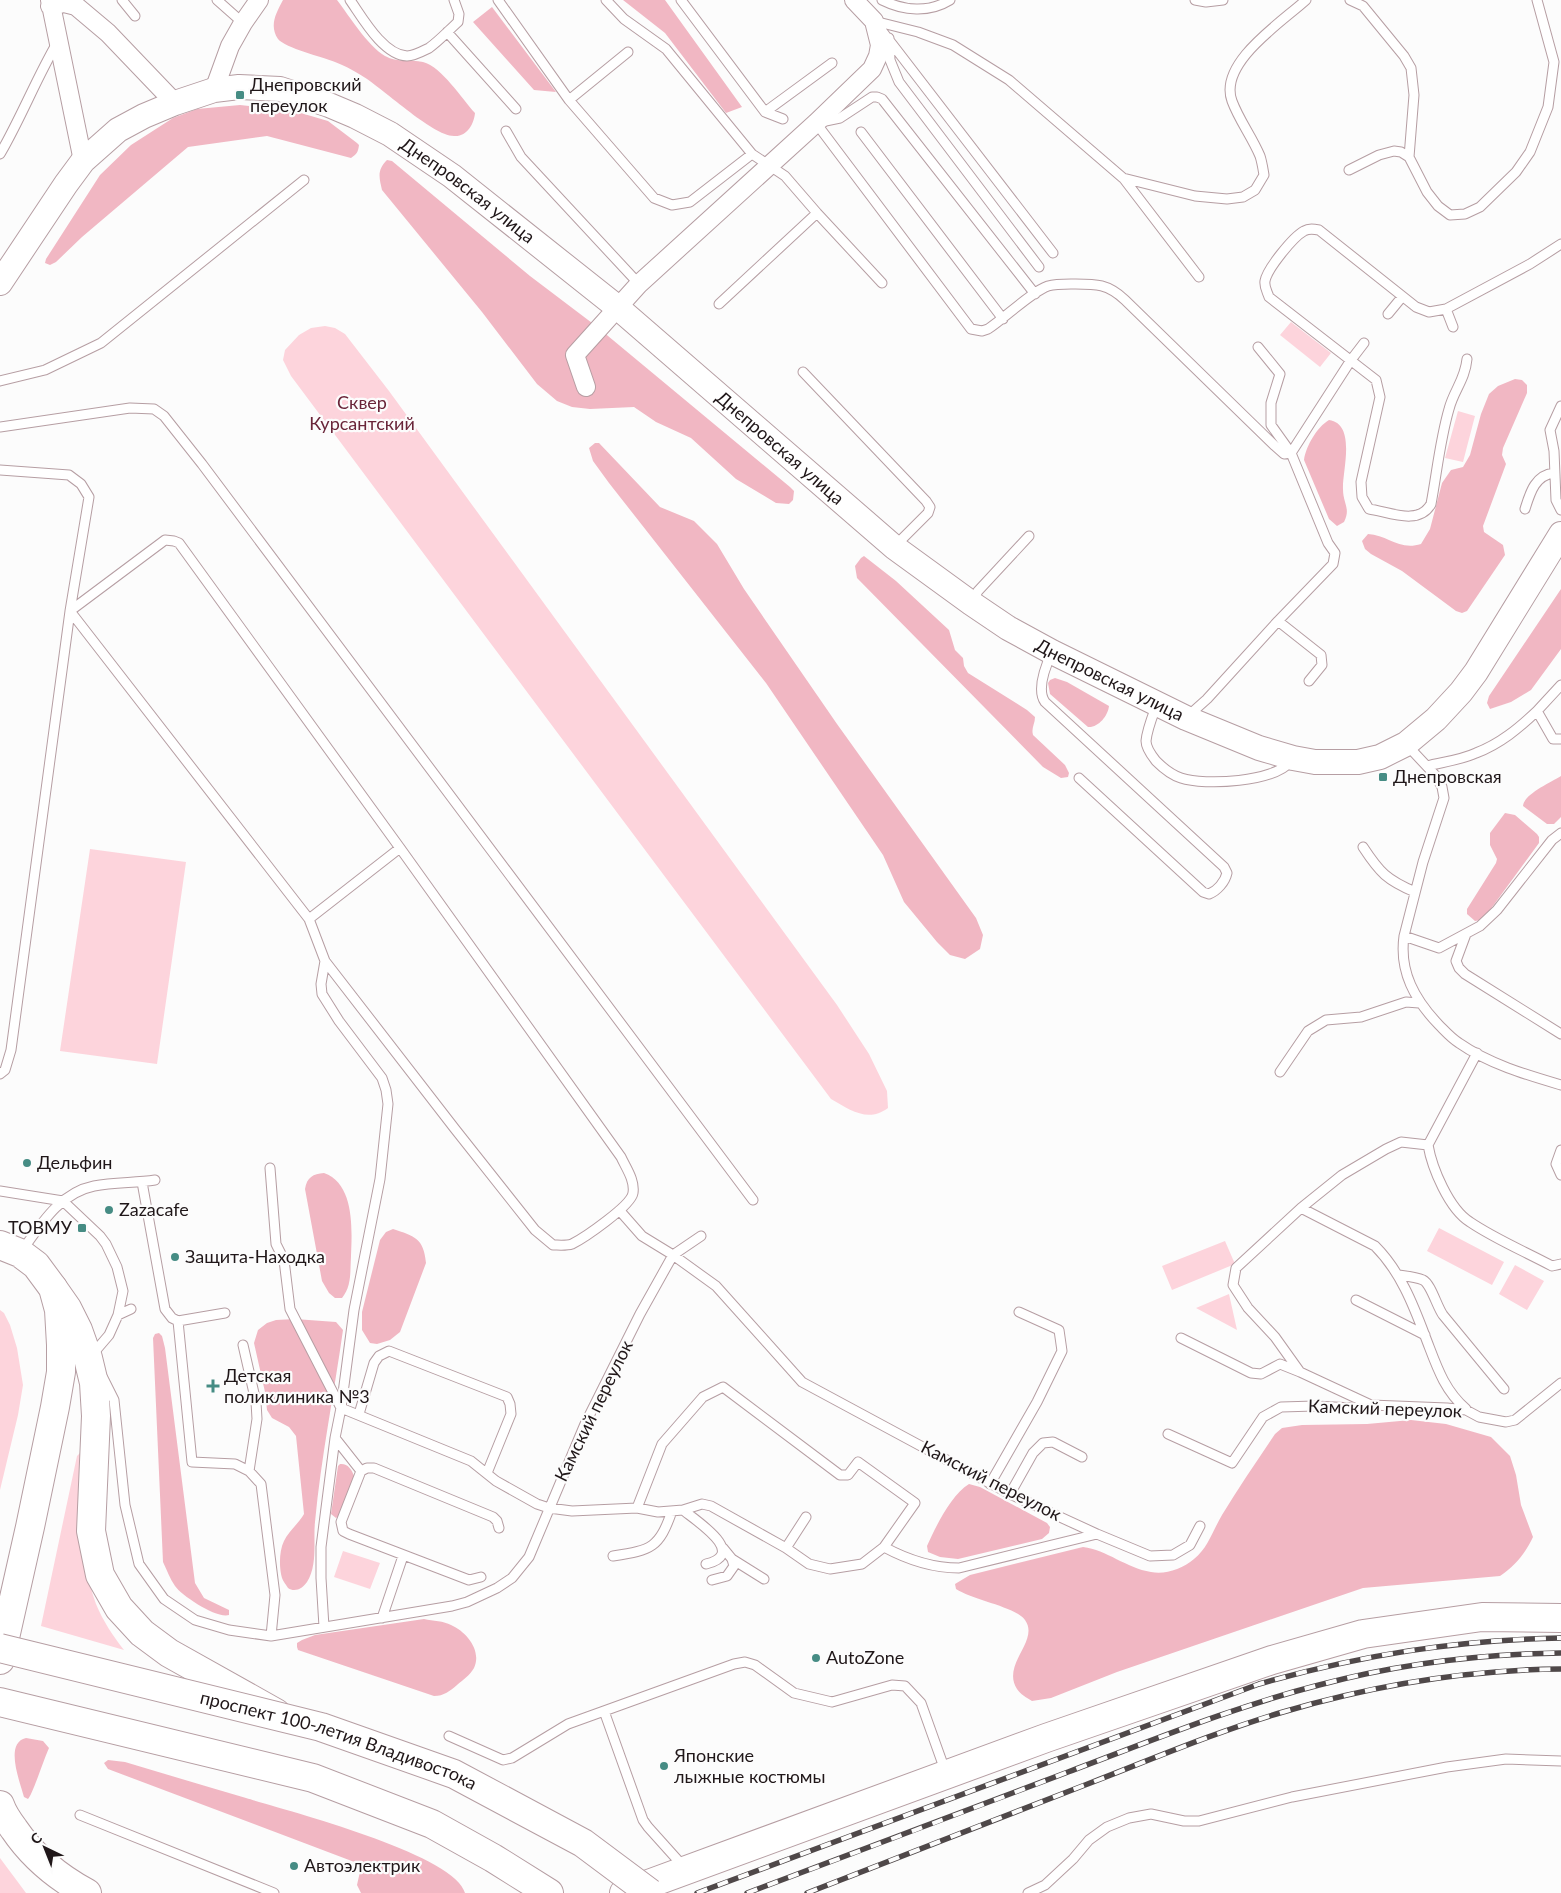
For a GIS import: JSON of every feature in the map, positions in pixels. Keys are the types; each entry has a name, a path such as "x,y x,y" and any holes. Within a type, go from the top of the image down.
{"main road":[{"name":"Днепровская улица","path":"0,283 83,161 118,130 144,116 175,103 214,90 239,87 280,89 329,105 356,116 390,134 452,176 617,306 894,547 1008,628 1052,652 1186,718 1259,748 1315,762 1358,762 1380,757 1406,744 1436,719 1461,692 1476,672 1561,534"},
{"path":"10,1249 36,1265 53,1288 67,1308 78,1330 88,1358 94,1383 96,1416 91,1531 100,1574 118,1608 142,1633 170,1653 284,1717"},
{"path":"0,1660 32,1518 61,1372 59,1310 53,1288"},
{"path":"624,1893 1046,1738 1272,1660 1363,1634 1482,1617 1561,1618"},
{"name":"проспект 100-летия Владивостока","path":"0,1648 321,1727 454,1774 583,1843 650,1893"},
{"path":"0,1702 313,1778 432,1824 493,1858 549,1893"},
{"path":"0,1804 2,1812 25,1846 43,1864 68,1883 87,1893"}],"street":[{"path":"214,90 230,46 259,0"},
{"path":"586,387 575,355 617,306 872,69 880,46 874,21 854,0"},
{"path":"83,161 57,42 52,2 76,6 108,33 175,103"}],"lane":[{"path":"122,0 135,16"},
{"path":"216,0 243,23"},
{"path":"350,0 381,41 393,51 407,56 430,47 458,22 454,0"},
{"path":"498,0 569,100 654,198 672,206 690,202 752,154"},
{"path":"606,0 624,19 666,49 752,154 785,176 882,283"},
{"path":"681,0 765,112 783,119"},
{"path":"882,0 918,10 930,8 950,0"},
{"path":"1195,0 1206,2 1223,0"},
{"path":"1123,178 1195,196 1227,199 1243,197 1255,190 1264,175 1260,157 1232,100 1230,88 1232,78 1247,52 1306,0"},
{"path":"1350,0 1363,6 1404,56 1411,68 1414,95 1409,157"},
{"path":"1349,170 1379,155 1394,151 1401,152 1409,157 1427,192 1438,206 1450,215 1465,214 1480,207 1516,172 1530,152 1548,108 1554,62 1537,0"},
{"path":"874,21 1053,253"},
{"path":"874,21 918,32 953,45 1009,80 1123,178 1199,277"},
{"path":"447,32 516,109"},
{"path":"889,38 890,60 900,82 1039,268"},
{"path":"0,154 57,42"},
{"path":"569,100 628,52"},
{"path":"765,112 832,63"},
{"path":"1035,294 882,99 872,98 840,118 816,123 972,329 982,331 1003,319 1048,286 1097,284 1116,292 1275,446 1284,454 1292,453"},
{"path":"506,130 521,157 639,284"},
{"path":"860,132 1003,319"},
{"path":"0,381 45,370 101,343 304,180"},
{"path":"719,304 817,213"},
{"path":"1468,359 1463,379 1450,405 1445,424 1431,504 1427,510 1415,517 1369,509 1362,497 1361,482 1380,397 1376,380 1269,297 1265,287 1265,278 1278,257 1302,232 1309,229 1319,230 1416,307 1429,312 1446,309 1530,264 1561,244"},
{"path":"1388,314 1402,296"},
{"path":"1446,309 1453,326"},
{"path":"1292,453 1351,360 1364,343"},
{"path":"1186,718 1207,699 1333,564 1335,553 1328,543 1292,453 1271,425 1271,403 1280,374 1258,347"},
{"path":"803,372 930,507 928,513 894,547"},
{"path":"1561,406 1550,430 1554,451 1556,500 1561,510"},
{"path":"0,427 130,408 154,409 164,416 202,464 752,1200"},
{"path":"0,470 69,475 81,484 89,496 70,610 11,1050 6,1070 0,1074"},
{"path":"1525,509 1531,491 1538,481 1543,475 1554,473"},
{"path":"971,603 978,592 1030,536"},
{"path":"165,540 178,543 400,848 621,1157 631,1177 633,1189 630,1200 620,1211 570,1245 552,1245 535,1230 455,1130 326,961 309,919 70,610 165,540"},
{"path":"1278,621 1321,655 1322,665 1309,681"},
{"path":"1052,652 1045,670 1041,693 1045,702 1224,868 1227,873 1226,878 1215,892 1209,894 1203,892 1079,778"},
{"path":"1427,766 1475,754 1501,741 1523,725 1561,685"},
{"path":"1157,704 1146,742 1151,755 1172,774 1180,778 1195,782 1244,780 1279,770 1293,758"},
{"path":"1537,711 1553,740 1561,739"},
{"path":"1406,744 1436,776 1442,787 1444,798 1426,853 1404,936 1402,948 1406,974 1420,1003 1458,1043 1495,1062 1561,1085"},
{"path":"1404,936 1439,948 1480,926 1497,910 1547,847 1561,833"},
{"path":"1363,847 1375,865 1387,878 1415,892"},
{"path":"309,919 400,848"},
{"path":"1466,934 1456,962 1465,974 1561,1034"},
{"path":"324,1627 321,1578 322,1547 335,1438 341,1408 354,1310 380,1179 388,1104 382,1078 339,1021 322,994 321,984 326,961"},
{"path":"1280,1072 1308,1031 1326,1020 1361,1017 1406,1002 1420,1003"},
{"path":"1477,1053 1428,1145 1440,1182 1451,1201 1468,1221 1552,1266 1561,1264"},
{"path":"1300,1372 1275,1337 1248,1308 1233,1285 1236,1268 1302,1208 1342,1175 1401,1142 1428,1145"},
{"path":"1561,1150 1556,1164 1561,1175"},
{"path":"270,1168 276,1244 284,1260 290,1309 341,1408 471,1461 492,1478 537,1504 549,1508 572,1511 637,1508 658,1512 683,1510 702,1504 711,1506 786,1548 809,1564 830,1569 862,1564 884,1547 915,1503 858,1462 848,1475 838,1477 723,1387 704,1397 662,1444 637,1508"},
{"path":"10,1249 63,1201 80,1190 93,1186 155,1180"},
{"path":"142,1182 165,1309 172,1318 178,1321 224,1313"},
{"path":"0,1191 63,1201 100,1236 117,1267 123,1291 118,1315 109,1335 88,1358"},
{"path":"1302,1208 1375,1246 1399,1275 1441,1377 1450,1394 1466,1410"},
{"path":"620,1211 642,1236 673,1255 701,1236"},
{"name":"Камский переулок","path":"88,1358 103,1378 114,1400 125,1505 138,1564 164,1599 195,1620 229,1630 270,1636 382,1618 467,1602 498,1588 512,1578 529,1558 585,1424 640,1314 673,1255 716,1286 802,1382 990,1484 1097,1534 1150,1556 1173,1555 1190,1546 1200,1526"},
{"path":"1399,1275 1422,1280 1428,1284 1437,1307 1504,1389"},
{"path":"1356,1300 1425,1335"},
{"path":"118,1315 131,1309"},
{"path":"990,1484 1037,1402 1062,1351 1059,1330 1018,1312"},
{"path":"178,1321 192,1462 235,1464 249,1471 261,1484 275,1595 270,1636"},
{"path":"1181,1338 1251,1373 1261,1374 1280,1364 1371,1405"},
{"path":"243,1345 256,1402 257,1419 249,1471"},
{"path":"359,1414 374,1363 379,1356 389,1351 507,1397 511,1414 487,1473"},
{"name":"Камский переулок","path":"1168,1434 1232,1463 1264,1417 1281,1407 1353,1408 1371,1405 1466,1410 1479,1417 1506,1422 1515,1420 1561,1383"},
{"path":"335,1438 361,1471"},
{"path":"1010,1494 1033,1453 1042,1443 1053,1442 1082,1457"},
{"path":"481,1577 469,1580 403,1556 343,1531 341,1522 361,1471 367,1468 374,1468 493,1517 498,1521 499,1528"},
{"path":"683,1510 716,1539 732,1559 764,1579"},
{"path":"614,1556 631,1553 656,1544 664,1532 672,1511"},
{"path":"786,1548 806,1517"},
{"path":"884,1547 910,1560 945,1568 959,1568 1097,1534"},
{"path":"706,1564 721,1558 723,1548"},
{"path":"382,1618 403,1556"},
{"path":"712,1580 727,1576 732,1571 734,1566 732,1559"},
{"path":"449,1736 503,1760 512,1758 568,1724 734,1664 745,1662 755,1664 794,1693 832,1702 892,1685 905,1686 921,1703 946,1775"},
{"path":"604,1711 643,1820 687,1870"},
{"path":"1028,1893 1045,1884 1073,1859 1089,1840 1107,1828 1129,1818 1151,1814 1184,1821 1199,1821 1292,1797 1447,1767 1506,1759 1561,1761"},
{"path":"80,1815 274,1893"}],"green space":[{"path":"1291,322 1331,353 1320,367 1280,335"},
{"name":"Сквер Курсантский","path":"325,326 335,328 345,334 389,391 837,1005 869,1054 887,1091 888,1108 881,1112 866,1115 852,1111 831,1099 291,376 283,360 285,350 299,335 311,328"},
{"path":"1458,411 1475,416 1463,462 1445,458"},
{"path":"90,849 186,862 157,1064 60,1051"},
{"path":"1439,1228 1504,1262 1492,1285 1427,1251"},
{"path":"1225,1241 1235,1264 1172,1290 1162,1266"},
{"path":"1515,1265 1544,1281 1527,1310 1499,1294"},
{"path":"1229,1294 1237,1330 1196,1308"},
{"path":"0,1310 4,1313 10,1325 17,1348 23,1385 18,1415 0,1490"},
{"path":"81,1452 83,1529 87,1568 96,1604 112,1634 124,1650 41,1626 77,1456"},
{"path":"343,1551 380,1563 370,1589 334,1577"},
{"path":"0,1858 26,1893 0,1893"}],"shaded area":[{"path":"283,0 337,0 365,38 385,56 423,62 437,70 475,113 469,129 459,136 445,134 420,120 353,70 288,46 282,42 275,34 274,24"},
{"path":"623,0 665,0 742,107 726,113 665,33"},
{"path":"492,7 556,92 534,90 473,22"},
{"path":"240,105 294,111 328,121 359,145 358,151 351,158 267,136 188,147 82,237 56,262 50,265 45,263 100,175 131,145 173,118 197,109"},
{"path":"387,160 392,161 530,276 596,326 790,487 794,491 793,500 789,504 776,503 736,479 691,438 656,422 634,407 590,409 572,407 557,401 537,384 482,312 382,190 380,174"},
{"path":"1515,379 1522,380 1527,385 1527,393 1503,448 1502,455 1506,464 1483,526 1484,532 1503,545 1505,555 1467,611 1462,613 1456,611 1402,571 1371,554 1365,549 1362,541 1368,534 1406,546 1421,544 1430,529 1442,483 1451,470 1463,467 1470,455 1481,414 1489,394 1498,386"},
{"path":"1329,420 1338,423 1343,430 1346,450 1343,494 1347,513 1344,522 1337,526 1329,519 1304,460 1313,437 1320,427"},
{"path":"595,443 599,443 660,507 694,521 717,544 744,589 837,724 976,918 983,935 980,949 965,959 950,955 904,902 883,855 766,683 593,461 589,448"},
{"path":"864,556 896,581 949,630 955,650 963,658 964,666 968,673 1035,717 1032,730 1033,735 1065,765 1069,773 1068,777 1061,778 1043,767 857,578 855,566"},
{"path":"1561,589 1561,649 1531,690 1511,702 1490,709 1487,703 1489,696"},
{"path":"1055,678 1067,682 1109,706 1107,714 1102,721 1095,726 1088,727 1050,694 1048,683"},
{"path":"1561,776 1561,817 1554,824 1547,824 1523,806 1524,802 1544,785"},
{"path":"1505,813 1515,815 1537,834 1539,843 1490,910 1481,920 1475,921 1467,914 1467,909 1496,863 1497,859 1490,845 1490,833"},
{"path":"324,1173 334,1179 341,1187 350,1209 352,1234 350,1273 349,1283 342,1298 335,1298 329,1293 322,1281 305,1189 311,1177"},
{"path":"393,1229 417,1239 423,1248 426,1263 400,1332 390,1340 377,1344 370,1343 362,1330 362,1312 380,1240 386,1232"},
{"path":"295,1319 336,1322 343,1330 324,1450 315,1522 313,1568 305,1584 299,1589 293,1590 288,1588 282,1579 280,1560 284,1541 304,1514 296,1436 289,1427 272,1418 267,1410 254,1343 258,1330 267,1323 276,1320"},
{"path":"159,1333 162,1336 165,1348 195,1583 204,1598 229,1610 229,1615 216,1614 200,1606 185,1595 173,1583 163,1562 153,1338 155,1334"},
{"path":"1411,1420 1446,1424 1491,1437 1510,1456 1516,1475 1521,1505 1533,1537 1519,1559 1500,1576 1363,1588 1117,1672 1051,1698 1032,1701 1018,1691 1013,1680 1016,1662 1028,1636 1025,1620 1013,1611 956,1589 955,1584 970,1575 1083,1547 1100,1552 1142,1570 1162,1573 1179,1568 1189,1563 1203,1550 1241,1484 1275,1434 1282,1428 1302,1425 1367,1424"},
{"path":"345,1464 349,1467 354,1476 340,1515 336,1518 331,1514 338,1466"},
{"path":"969,1484 980,1487 1047,1523 1050,1527 1049,1533 1042,1539 958,1559 940,1557 928,1552 927,1546 950,1503"},
{"path":"424,1619 445,1623 457,1628 472,1643 476,1655 474,1668 470,1673 447,1693 441,1695 434,1696 298,1650 297,1647 297,1643 315,1635"},
{"path":"26,1738 43,1741 49,1748 28,1799 24,1797 15,1764 16,1747 19,1741"},
{"path":"108,1760 125,1762 367,1835 432,1863 455,1878 465,1893 361,1893 357,1885 361,1867 357,1863 108,1769 104,1763"}],"railway":[{"path":"697,1893 1259,1684 1334,1665 1408,1651 1483,1642 1561,1638"},
{"path":"747,1893 1192,1725 1287,1694 1379,1671 1409,1666 1500,1655 1561,1653"},
{"path":"807,1893 1183,1747 1283,1712 1351,1694 1420,1681 1490,1672 1561,1669"}],"place":[{"name":"Днепровский переулок","path":"240,95"},
{"name":"Днепровская","path":"1383,777"},
{"name":"Дельфин","path":"27,1163"},
{"name":"Zazacafe","path":"109,1210"},
{"name":"ТОВМУ","path":"82,1228"},
{"name":"Защита-Находка","path":"175,1257"},
{"name":"Детская поликлиника №3","path":"213,1386"},
{"name":"AutoZone","path":"816,1658"},
{"name":"Японские лыжные костюмы","path":"664,1766"},
{"name":"Автоэлектрик","path":"294,1866"}]}
